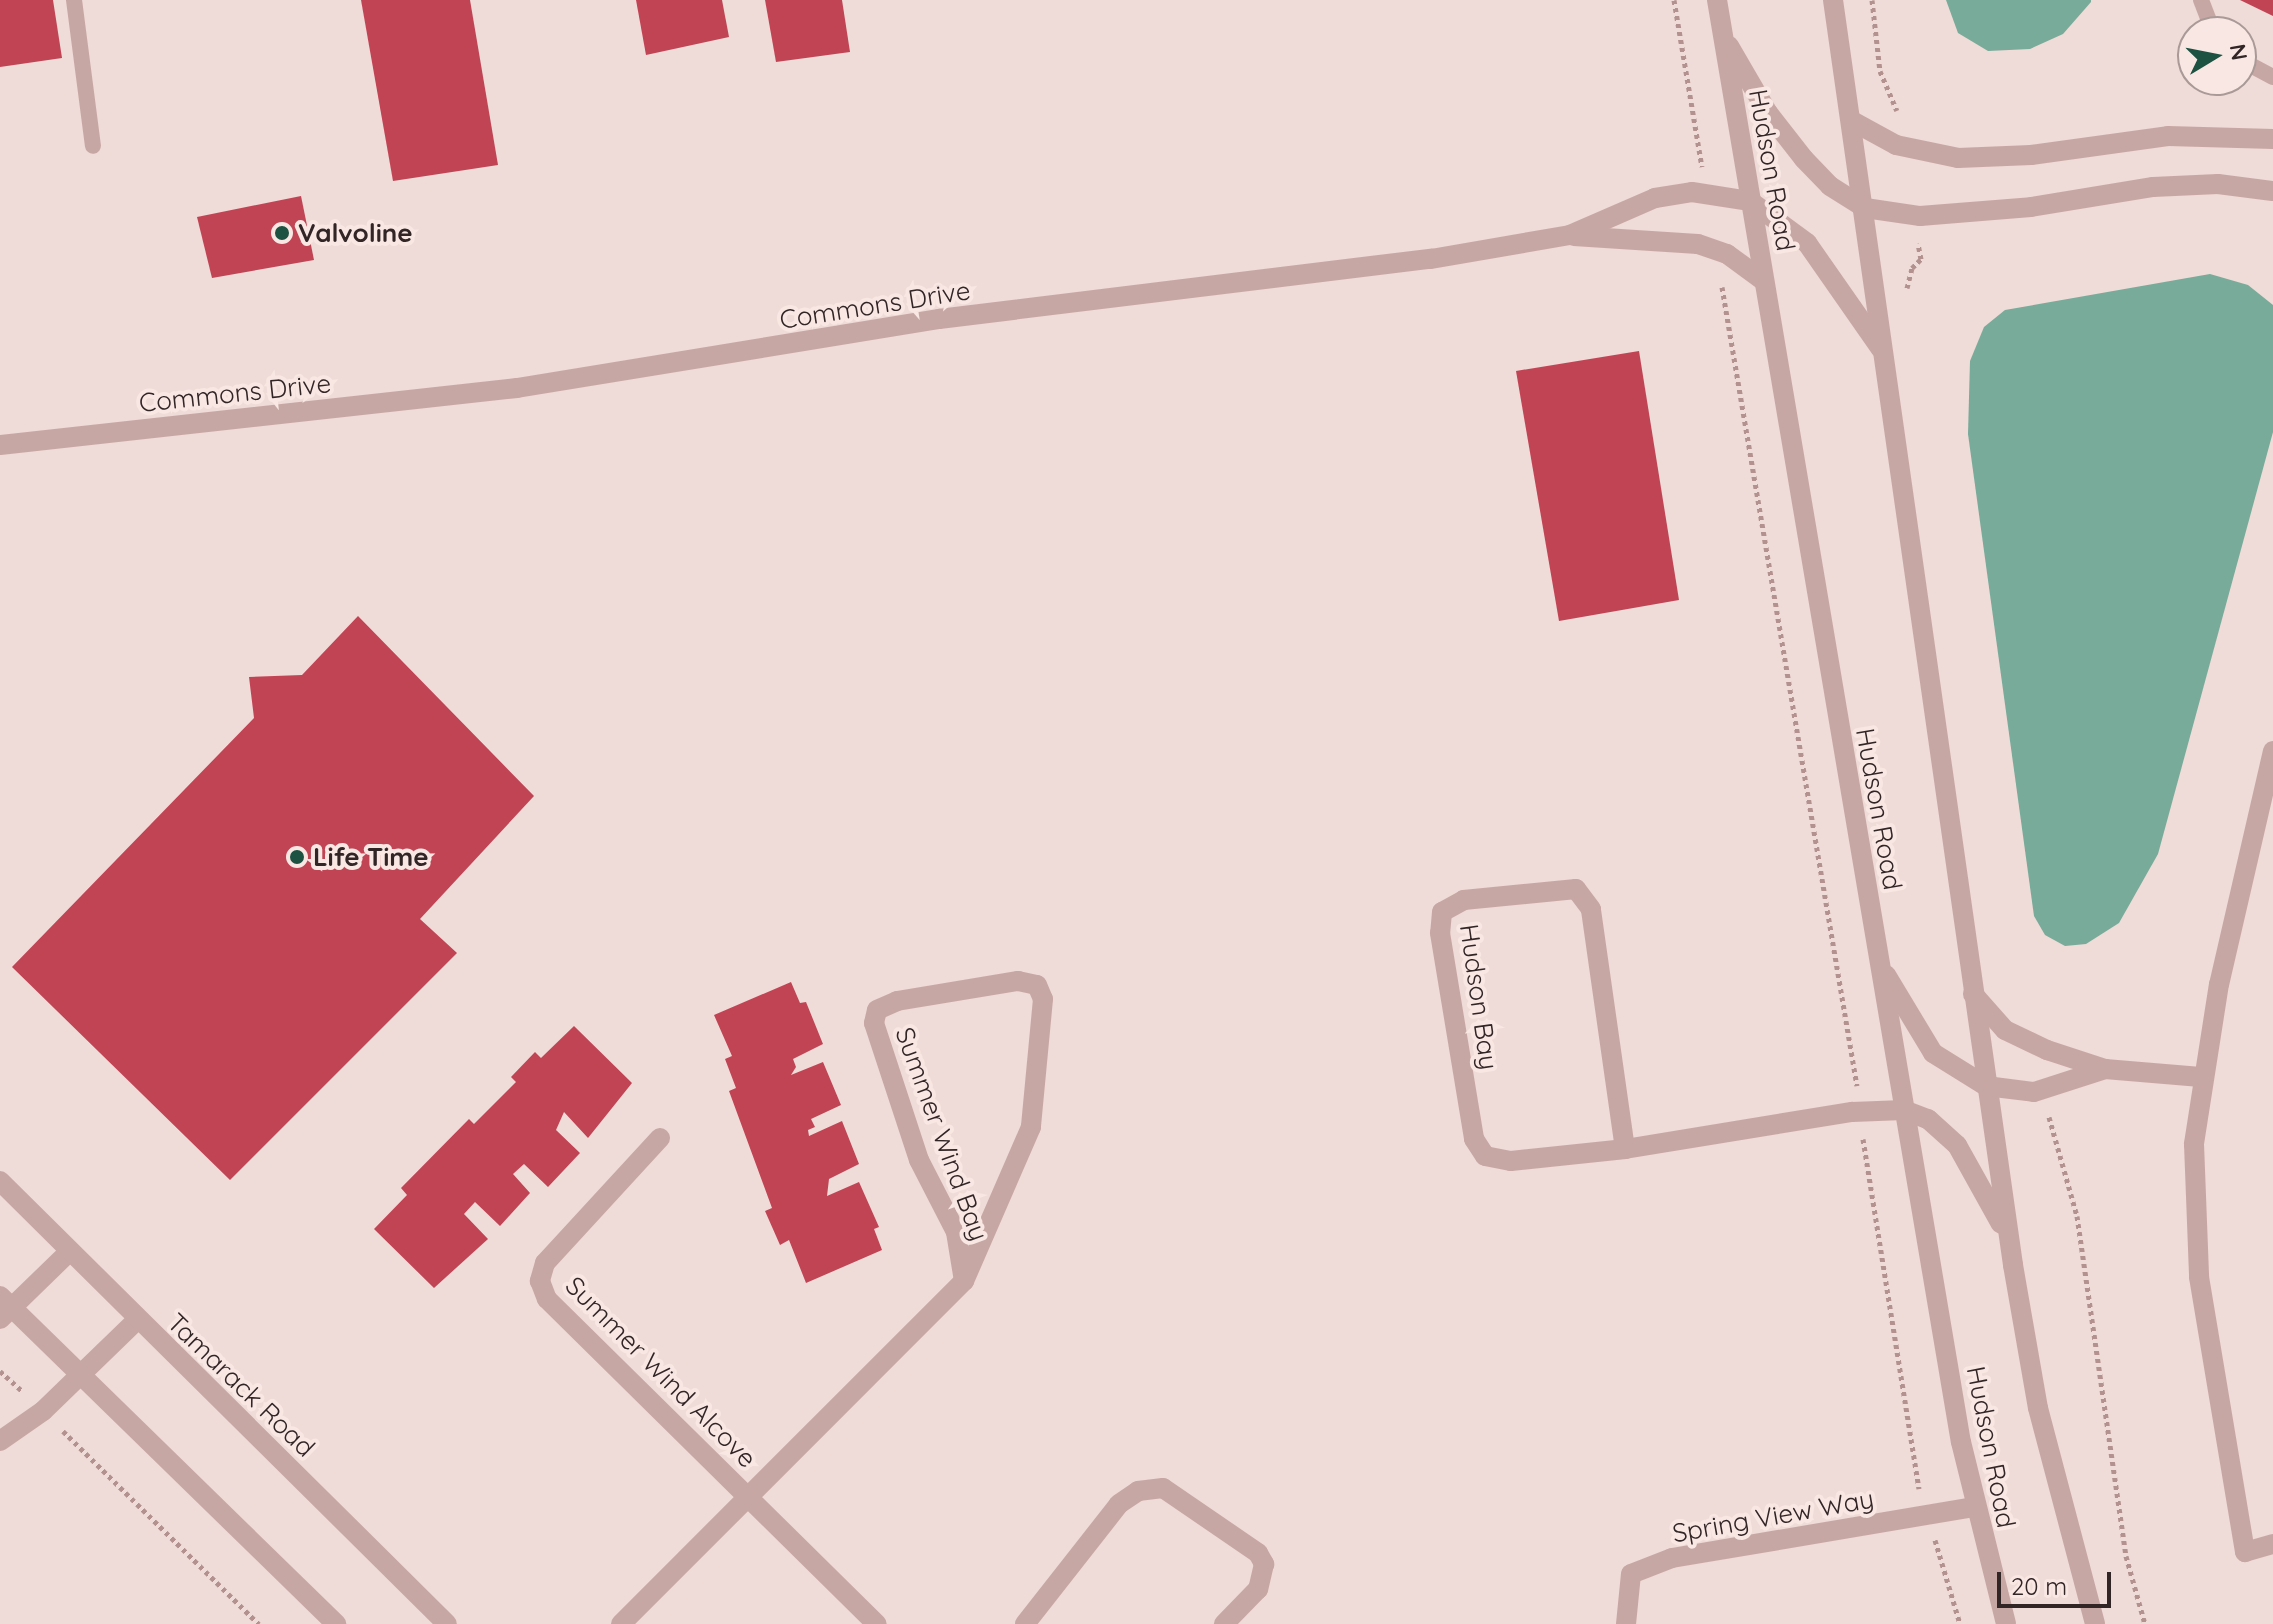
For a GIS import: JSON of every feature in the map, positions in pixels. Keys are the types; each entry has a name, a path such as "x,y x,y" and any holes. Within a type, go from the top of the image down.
{"street":[{"name":"Hudson Road","path":"1717,0 1904,1110 1975,1507 2006,1624"},
{"name":"Hudson Road","path":"1833,0 1854,122 2008,1238 2038,1408 2095,1624"},
{"path":"1723,35 1768,113 1804,159 1830,186 1865,208 1913,216 2031,207 2153,187 2218,184 2273,191"},
{"path":"1854,122 1896,145 1958,158 2031,155 2168,136 2273,139"},
{"name":"Commons Drive","path":"0,445 517,388 939,319 1304,277 1570,235 1655,198 1706,192 1750,201"},
{"path":"1750,201 1807,243 1886,356"},
{"path":"1570,235 1686,242 1715,249 1764,281"},
{"path":"2273,751 2201,1077 2194,1209 2208,1336 2245,1552 2273,1544"},
{"name":"Hudson Bay","path":"1625,1149 1591,909 1576,889 1464,900 1442,912 1440,933 1474,1139 1485,1156 1511,1161 1625,1149 1852,1112 1904,1110"},
{"path":"1879,961 1933,1053 1986,1086 2020,1094 2105,1069"},
{"name":"Summer Wind Bay","path":"1018,981 1037,985 1043,999 1031,1127 964,1281 956,1232 919,1160 874,1023 877,1010 897,1001 1018,981"},
{"path":"1973,994 2018,1038 2105,1069 2201,1077"},
{"path":"1904,1110 1928,1119 1957,1145 2008,1238"},
{"name":"Summer Wind Alcove","path":"660,1138 545,1263 540,1281 547,1299 877,1624"},
{"name":"Tamarack Road","path":"0,1181 447,1624"},
{"path":"69,1252 4,1307 83,1375 336,1624"},
{"path":"621,1624 964,1281"},
{"path":"0,1441 43,1411 137,1320"},
{"path":"1025,1624 1119,1504 1138,1491 1163,1488 1258,1553 1264,1564 1258,1589 1224,1624"},
{"name":"Spring View Way","path":"1626,1624 1631,1574 1672,1558 1975,1507"}],"lane":[{"path":"74,0 93,146"}],"path":[{"path":"1674,0 1706,192"},
{"path":"1872,0 1880,71 1900,118"},
{"path":"1908,302 1906,286 1921,259 1913,216"},
{"path":"1715,249 1856,1079"},
{"path":"2041,1090 2077,1216 2126,1556 2145,1624"},
{"path":"1863,1140 1919,1487"},
{"path":"0,1371 259,1624"},
{"path":"1938,1548 1960,1624"}],"shaded area":[{"path":"1946,0 2091,2 2063,34 2030,49 1988,51 1958,33"},
{"path":"2210,274 2248,285 2273,305 2273,432 2158,854 2119,923 2086,944 2065,946 2045,935 2034,916 1968,434 1970,361 1984,327 2005,310"}],"building":[{"path":"0,0 53,0 62,58 0,67"},
{"path":"361,0 470,0 498,165 393,181"},
{"path":"636,0 722,0 729,37 646,55"},
{"path":"765,0 842,0 850,52 776,62"},
{"path":"2240,0 2273,0 2273,16"},
{"path":"301,196 314,260 212,278 197,217"},
{"path":"1639,351 1679,600 1559,621 1516,371"},
{"name":"Life Time","path":"358,616 534,796 420,919 457,953 230,1180 12,967 254,718 249,677 302,675"},
{"path":"791,982 800,1003 806,1002 823,1044 793,1059 796,1067 791,1075 823,1062 841,1105 811,1119 815,1127 808,1130 809,1136 842,1121 859,1164 829,1179 827,1196 859,1182 879,1227 874,1229 882,1250 806,1283 789,1240 780,1245 765,1211 772,1208 729,1091 736,1088 725,1059 732,1056 714,1015"},
{"path":"574,1026 632,1083 588,1138 564,1112 556,1130 580,1153 548,1187 524,1164 513,1174 530,1193 500,1226 475,1202 464,1214 488,1239 434,1288 374,1229 407,1195 401,1188 469,1119 474,1124 516,1082 511,1077 535,1052 541,1058"}],"place":[{"name":"Valvoline","path":"282,233"},
{"name":"Life Time","path":"297,857"}]}
